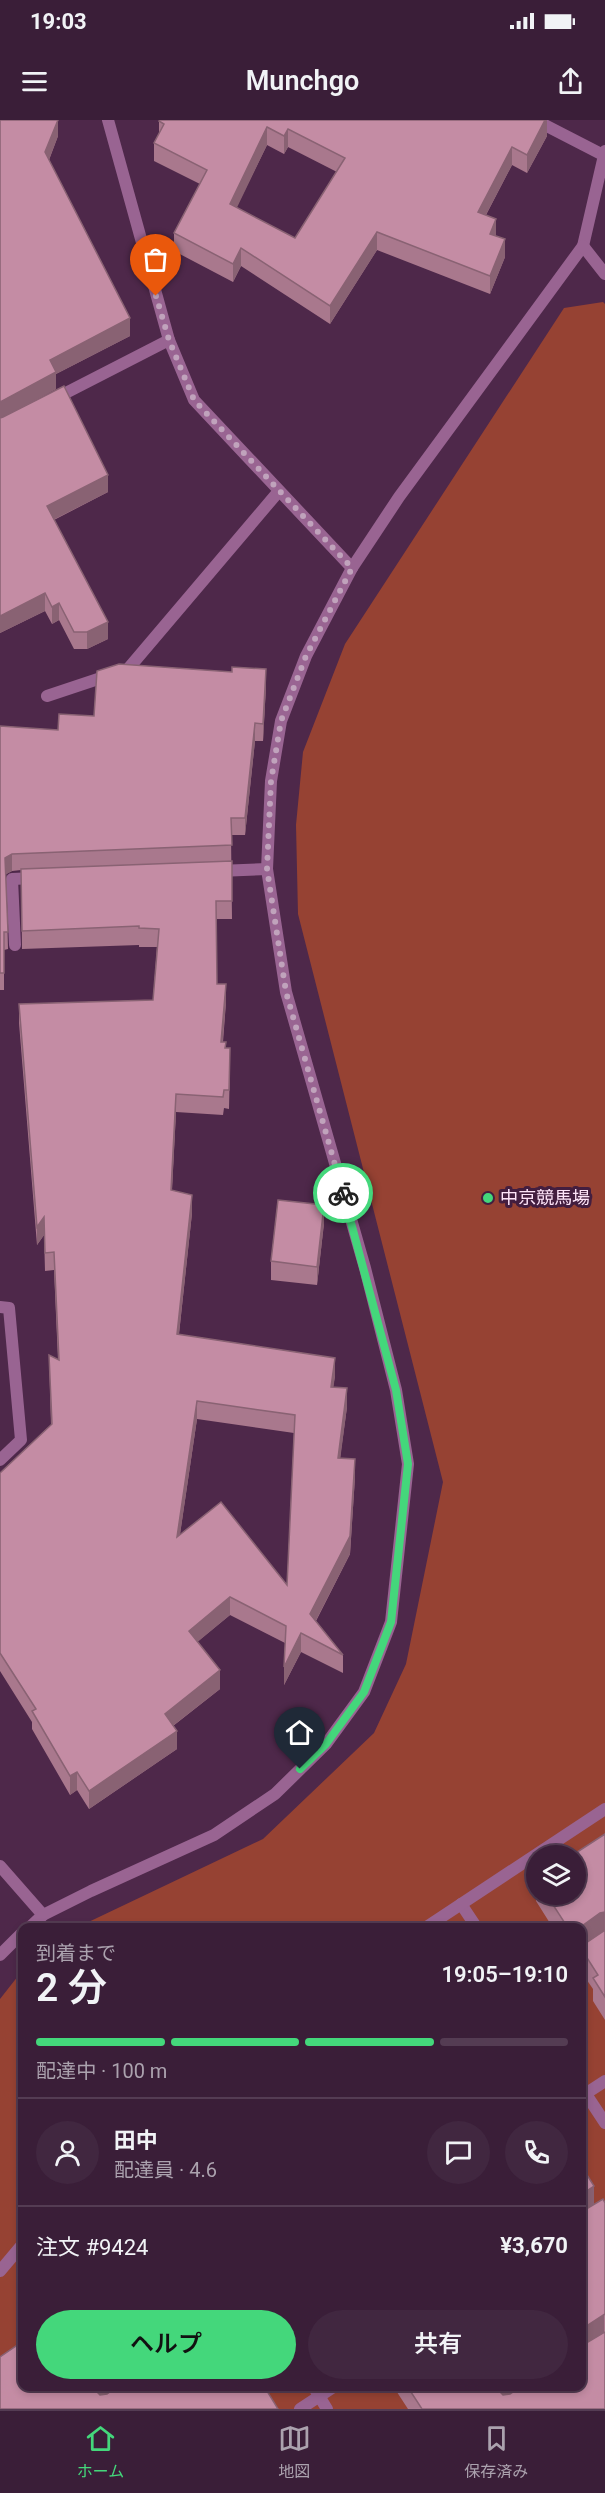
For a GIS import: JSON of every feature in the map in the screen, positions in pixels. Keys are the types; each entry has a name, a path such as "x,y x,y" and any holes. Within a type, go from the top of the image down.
{"street":[{"path":"108,120 169,340 194,400 352,568"},
{"path":"34,1923 43,1915 91,1891 214,1835 274,1794 326,1744 364,1692 391,1622 408,1464 396,1390 286,992 267,869 271,781 281,721 306,656 352,568 399,497 583,246 604,153 535,120"},
{"path":"583,246 605,274"},
{"path":"42,405 169,340"},
{"path":"47,696 128,669 279,491"},
{"path":"209,871 267,869"},
{"path":"15,945 12,879 47,877"},
{"path":"0,1306 9,1308 21,1440 0,1460"},
{"path":"432,1923 605,1809"},
{"path":"0,1866 43,1915"},
{"path":"461,1904 474,1923"},
{"path":"0,1955 18,1937"},
{"path":"586,2090 605,2081"},
{"path":"586,2096 605,2123"},
{"path":"0,2271 18,2250"},
{"path":"300,2409 316,2392 327,2409"}],"shaded area":[{"name":"中京競馬場","path":"603,302 605,304 605,2409 0,2409 0,1999 18,1976 18,2391 586,2391 586,1923 86,1923 263,1839 374,1733 406,1664 443,1482 298,914 296,825 303,752 345,644 564,308"}],"building":[{"path":"0,120 58,120 45,152 130,318 50,360 56,372 0,402"},
{"path":"545,120 527,155 512,147 478,212 496,219 490,234 505,239 490,276 377,232 330,306 241,248 233,264 174,233 207,170 154,143 164,124 159,121","holes":["267,127 284,136 288,129 345,158 295,238 230,204"]},
{"path":"64,386 108,475 47,506 108,622 87,632 74,632 59,603 52,607 45,593 0,616 0,418"},
{"path":"119,664 232,672 232,667 266,669 263,724 255,723 245,818 231,818 232,845 12,854 5,858 8,932 4,932 4,973 0,973 0,726 58,730 59,714 94,716 97,671"},
{"path":"232,861 232,901 216,901 217,984 226,984 221,1042 226,1042 225,1048 230,1048 229,1090 224,1090 223,1097 176,1094 171,1190 192,1195 177,1334 335,1358 331,1387 347,1388 338,1458 355,1459 350,1536 310,1614 343,1655 301,1633 284,1667 286,1626 230,1597 189,1631 220,1670 165,1714 177,1731 89,1791 77,1772 70,1776 32,1711 36,1709 0,1653 0,1473 52,1424 49,1355 59,1360 54,1252 45,1253 44,1217 37,1227 19,1004 153,1000 159,929 139,928 139,926 22,931 21,869","holes":["197,1401 295,1415 287,1585 221,1502 177,1537"]},
{"path":"278,1200 324,1205 317,1267 271,1261"},
{"path":"605,1834 605,1912 586,1923 565,1923 553,1905 586,1905 586,1846"},
{"path":"605,1930 605,1997 593,1978 598,1975 586,1956 586,1943"},
{"path":"586,2173 594,2186 586,2191"},
{"path":"603,2199 605,2203 605,2314 586,2326 586,2209"},
{"path":"605,2332 605,2409 422,2409 410,2391 499,2391 503,2395 514,2391 586,2391 586,2343"},
{"path":"18,2345 18,2391 96,2391 100,2395 111,2391 267,2391 278,2409 0,2409 0,2357"}],"way so far":[{"path":"156,296 169,340 194,400 352,568 306,656 281,721 271,781 267,869 286,992 343,1193"}],"place":[{"name":"中京競馬場","path":"488,1198"}],"route":[{"path":"300,1769 326,1744 364,1692 391,1622 408,1464 396,1390 343,1193"}]}
